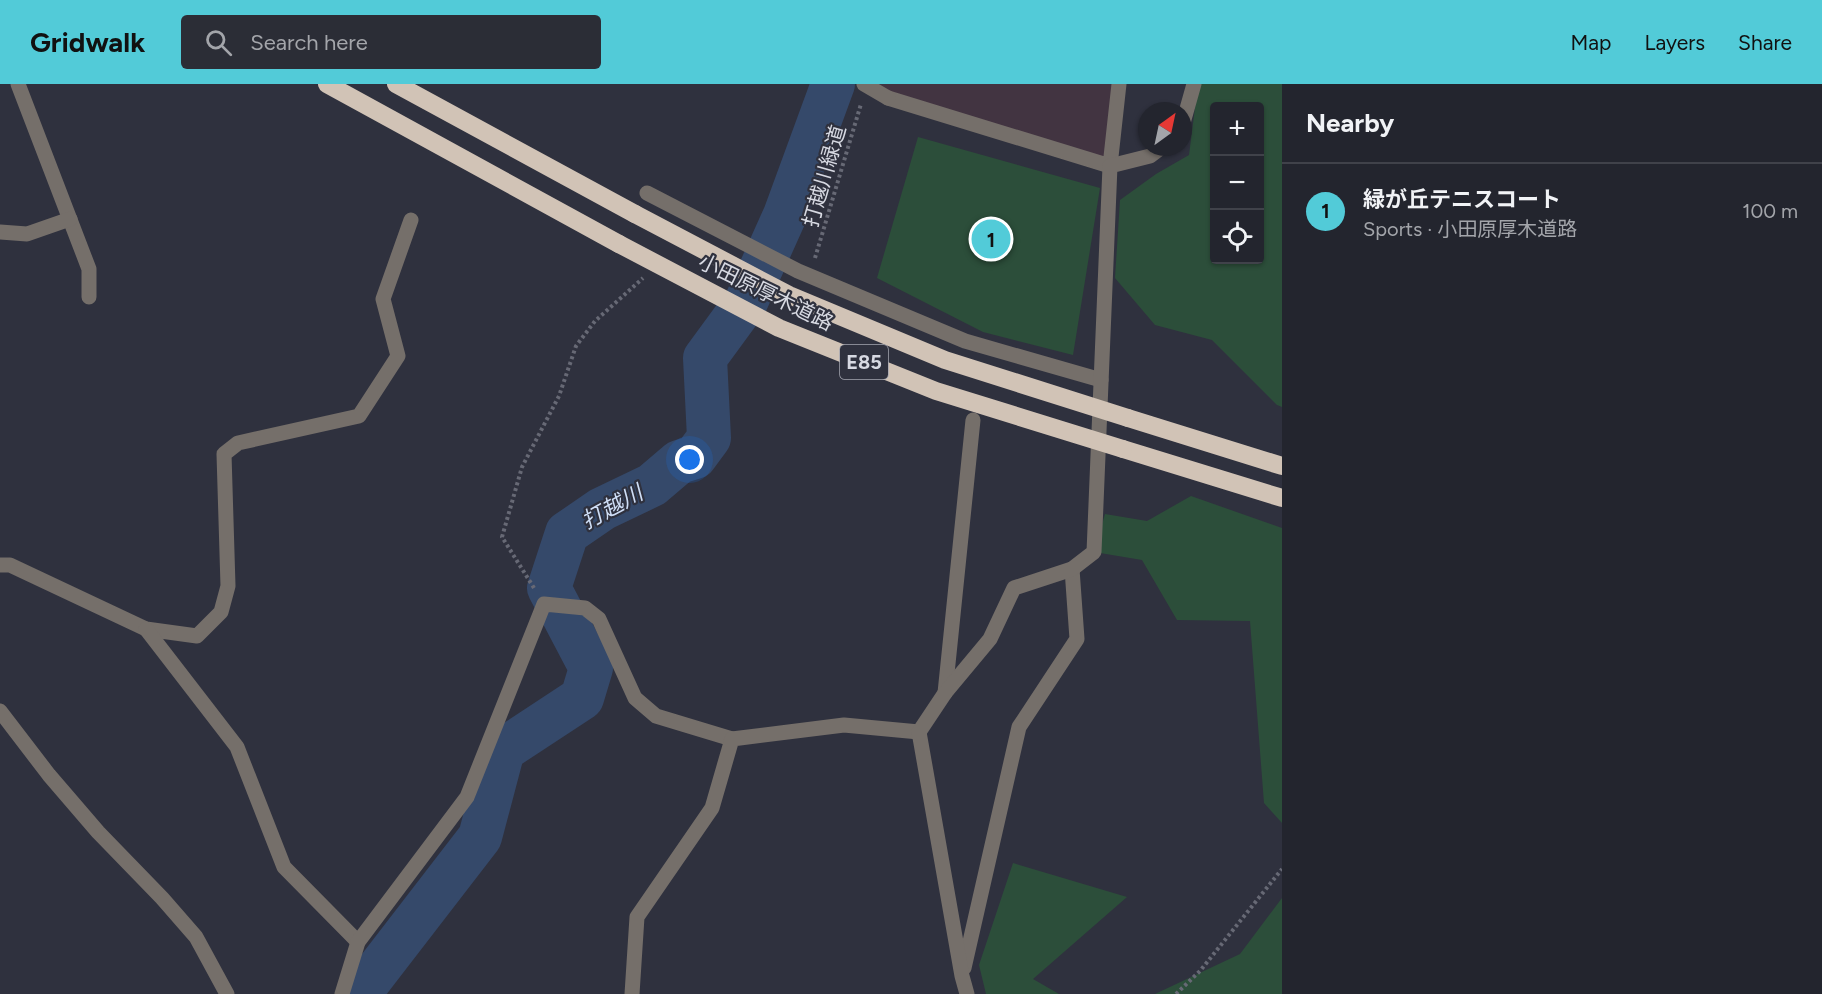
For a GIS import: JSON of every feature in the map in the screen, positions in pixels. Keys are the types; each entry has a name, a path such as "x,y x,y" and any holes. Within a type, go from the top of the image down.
{"highway":[{"name":"小田原厚木道路","path":"327,84 619,244 790,332 936,391 1282,498"},
{"name":"小田原厚木道路","path":"396,84 789,295 945,360 1282,466"}],"street":[{"path":"18,84 89,269 89,297"},
{"path":"967,994 920,732 945,693 990,639 1014,588 1072,568 1094,552 1110,166 1119,84"},
{"path":"1189,102 1194,84"},
{"path":"863,90 1110,166 1150,156"},
{"path":"647,193 804,273 965,340 1101,380"},
{"path":"0,232 27,234 70,219"},
{"path":"0,565 10,565 146,629 197,636 221,612 228,586 224,454 238,443 359,416 398,356 383,299 411,220"},
{"path":"945,693 972,420"},
{"path":"962,976 1019,727 1077,639 1072,568"},
{"path":"342,994 358,942 466,797 544,604 585,608 600,619 635,698 656,716 732,739 844,725 920,732"},
{"path":"146,629 237,747 284,867 358,942"},
{"path":"0,711 49,775 91,824 196,937 226,994"},
{"path":"632,994 637,917 712,808 732,739"}],"path":[{"name":"打越川緑道","path":"804,273 863,90"},
{"path":"544,604 502,537 522,467 559,396 576,346 595,321 648,274"},
{"path":"1176,994 1200,971 1282,869"}],"shaded area":[{"path":"865,84 1119,84 1110,166"}],"green space":[{"path":"1198,84 1282,84 1282,407 1277,405 1212,340 1155,325 1115,278 1120,200 1156,174 1187,156 1192,156 1192,131"},
{"path":"918,137 1100,188 1073,355 983,332 877,278"},
{"path":"1191,496 1282,528 1282,823 1264,803 1250,621 1177,620 1142,560 1094,552 1105,514 1147,521"},
{"path":"1013,863 1127,897 1033,979 1059,994 986,994 979,965"},
{"path":"1282,898 1282,994 1155,994 1240,954"}],"waterway":[{"name":"打越川","path":"359,994 480,837 503,750 582,698 591,668 549,588 567,533 602,509 652,485 679,462 695,457 709,438 705,358 746,302 785,215 833,84"}],"place":[{"name":"緑が丘テニスコート","path":"991,239"}]}
